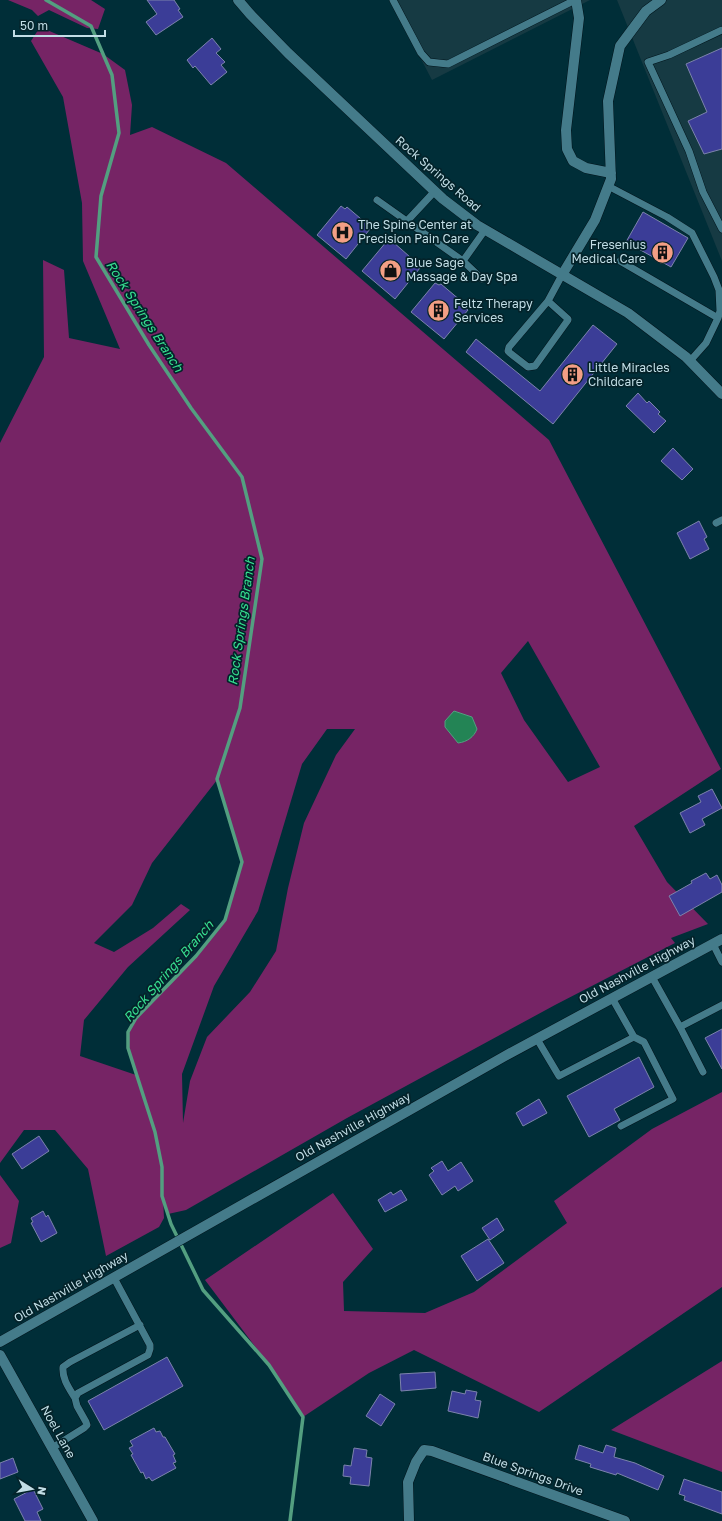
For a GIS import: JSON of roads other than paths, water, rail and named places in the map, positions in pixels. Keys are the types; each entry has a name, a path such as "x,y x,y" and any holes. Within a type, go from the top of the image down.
{"street":[{"name":"Rock Springs Road","path":"238,0 288,53 435,191 485,230 628,313 690,361 722,394"},
{"path":"576,0 578,18 566,130 567,149 573,161 586,168 611,173"},
{"path":"562,275 595,220 611,179 608,101 620,46 646,11 661,0"},
{"name":"Old Nashville Highway","path":"0,1342 192,1232 536,1039 722,939"},
{"name":"Noel Lane","path":"0,1355 93,1521"},
{"name":"Blue Springs Drive","path":"409,1521 408,1482 416,1462 424,1450 432,1451 625,1521"}],"lane":[{"path":"393,0 421,53 429,62 448,64 576,0"},
{"path":"721,31 669,55 648,62 689,151 703,192 722,230"},
{"path":"608,186 667,217 692,233 714,277 719,290 720,311 706,343 690,361"},
{"path":"407,221 435,191"},
{"path":"377,200 463,261 482,278"},
{"path":"463,261 485,230"},
{"path":"620,261 718,318"},
{"path":"548,301 568,320 535,366 528,367 508,351 509,347 548,301 562,275"},
{"path":"712,944 722,962"},
{"path":"652,977 703,1072"},
{"path":"612,998 634,1037 644,1042 673,1099 621,1126"},
{"path":"680,1027 722,1005"},
{"path":"536,1039 559,1076 634,1037"},
{"path":"75,1398 78,1393 148,1355 150,1349 150,1344 114,1278"},
{"path":"52,1448 84,1428 86,1425 75,1398 64,1380 63,1367 140,1325"}],"waterway":[{"name":"Rock Springs Branch","path":"46,0 91,26 112,75 119,133 101,196 96,257 149,345 191,408 242,477 262,559 240,708 217,779 242,862 225,920 196,956 136,1018 128,1032 128,1048 155,1132 162,1167 162,1196 171,1224 203,1290 269,1365 303,1417 290,1521"}],"place":[{"name":"The Spine Center at Precision Pain Care","path":"343,232"},
{"name":"Fresenius Medical Care","path":"662,252"},
{"name":"Blue Sage Massage & Day Spa","path":"391,270"},
{"name":"Feltz Therapy Services","path":"439,311"},
{"name":"Little Miracles Childcare","path":"573,375"}]}
